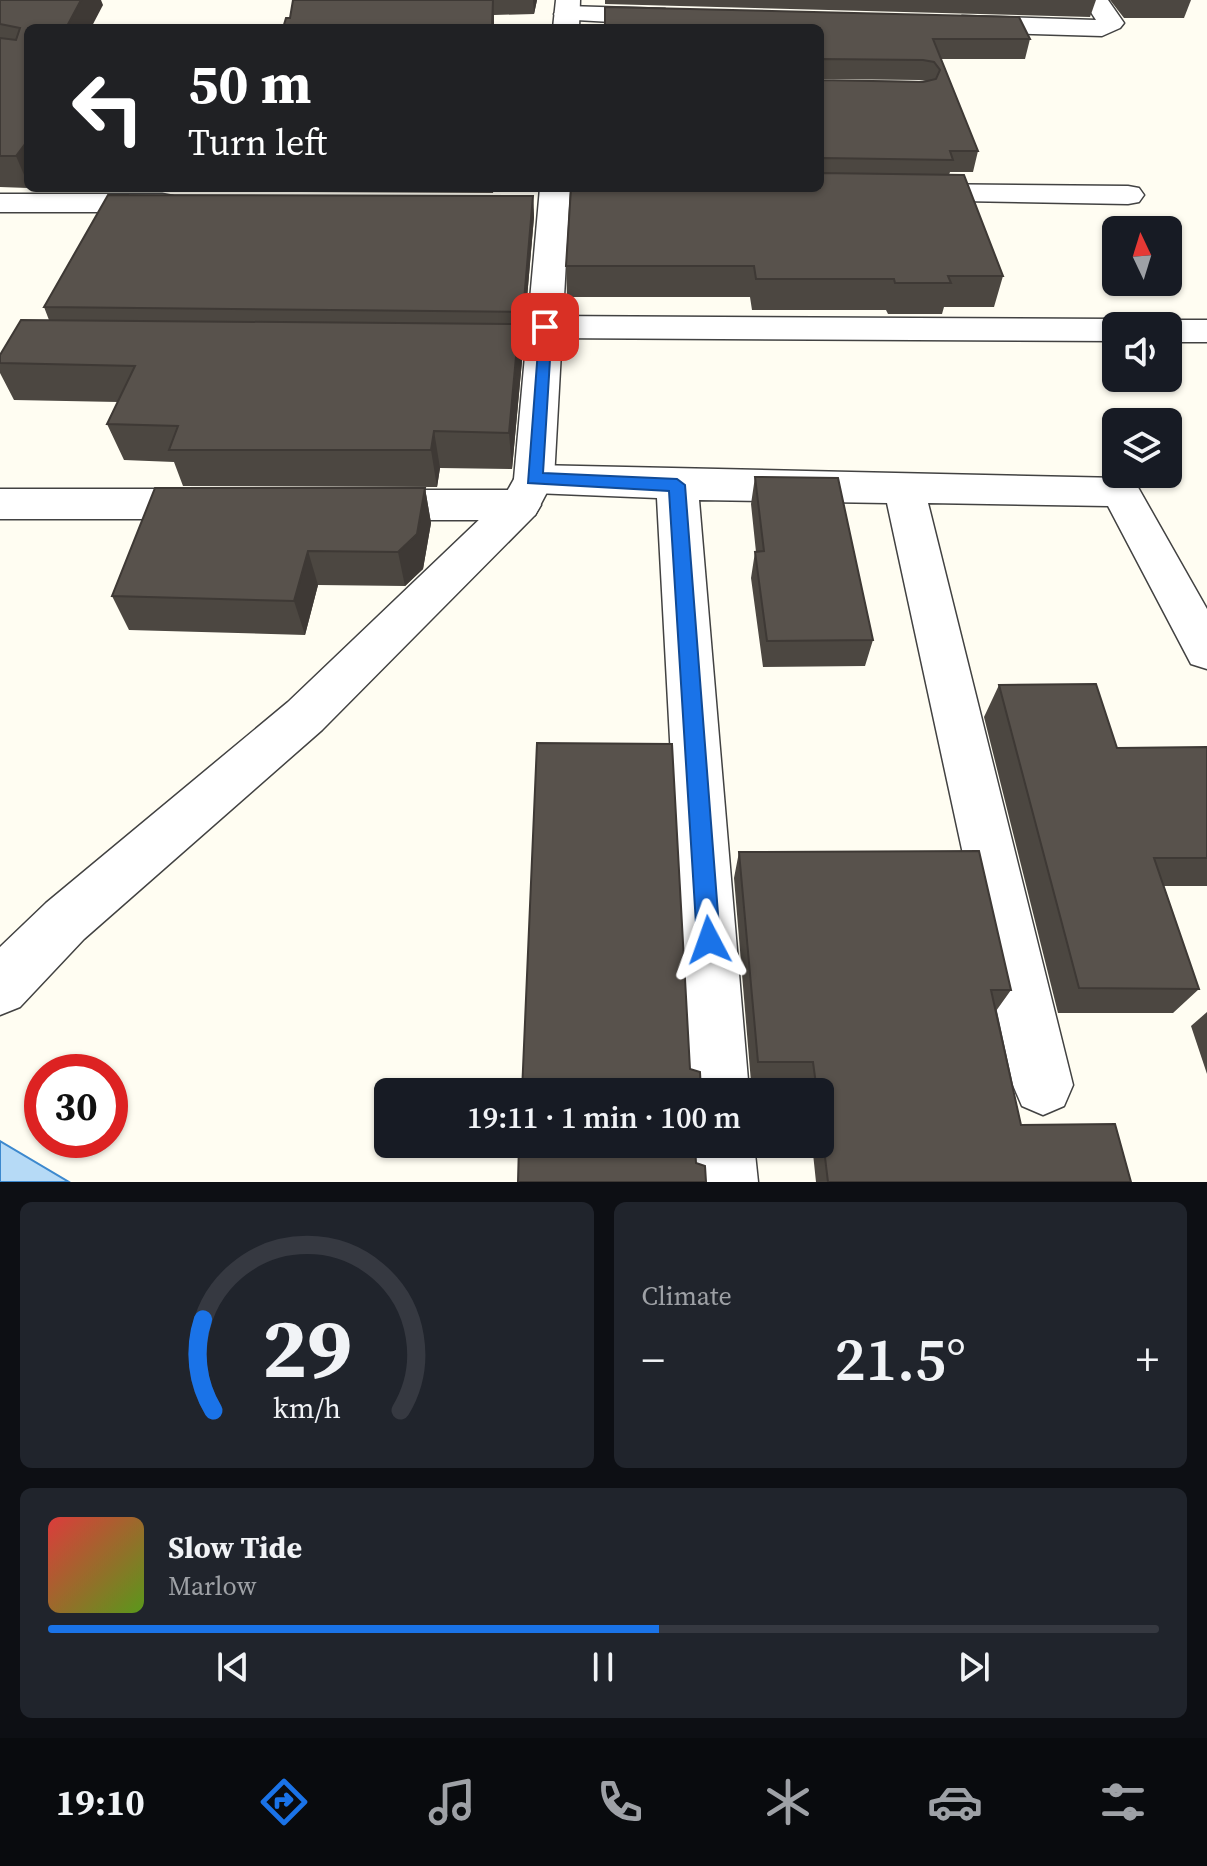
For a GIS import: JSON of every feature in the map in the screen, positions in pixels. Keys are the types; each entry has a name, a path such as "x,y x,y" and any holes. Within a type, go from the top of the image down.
{"street":[{"path":"929,23 1102,28 1111,23 1095,0"},
{"path":"567,14 693,17"},
{"path":"889,192 1128,195"},
{"path":"0,987 65,921 305,716 527,492 533,340 554,195"},
{"path":"0,203 190,204"},
{"path":"533,340 1102,330"},
{"path":"1182,331 1207,331"},
{"path":"677,485 718,1078"},
{"path":"331,505 677,485 1121,492 1207,651"},
{"path":"904,489 1043,1085"},
{"path":"0,504 252,504"},
{"path":"724,1158 726,1182"}],"water":[{"path":"0,1141 69,1182 0,1182"}],"building":[{"path":"0,0 81,0 68,24 24,24 24,145 16,156 0,156 0,38 16,40 20,28 0,24"},
{"path":"293,0 493,0 492,24 284,24 286,18 290,18"},
{"path":"605,7 1019,17 1030,39 933,39 978,151 950,151 953,160 824,158 824,80 923,82 936,79 940,70 934,62 824,59 824,24 605,24"},
{"path":"824,173 964,175 1003,276 948,276 951,283 895,283 894,279 756,279 754,266 566,266 571,192 824,192"},
{"path":"108,195 533,196 523,312 44,307"},
{"path":"21,320 519,324 509,433 434,431 431,450 169,450 178,426 107,424 135,366 0,363 0,355"},
{"path":"755,477 838,478 873,640 767,641 755,552 764,551"},
{"path":"155,488 425,488 417,534 398,552 308,551 294,601 112,596"},
{"path":"1096,684 1117,748 1207,747 1207,858 1154,858 1199,989 1079,988 999,685"},
{"path":"537,743 672,744 690,1069 700,1072 700,1078 523,1078"},
{"path":"979,851 1011,990 991,990 1021,1125 1115,1124 1131,1182 828,1182 825,1158 834,1158 834,1078 815,1078 813,1062 758,1062 739,852"},
{"path":"519,1158 696,1158 696,1163 705,1166 706,1182 518,1182"}],"route":[{"path":"545,327 534,479 677,485 709,940"}]}
